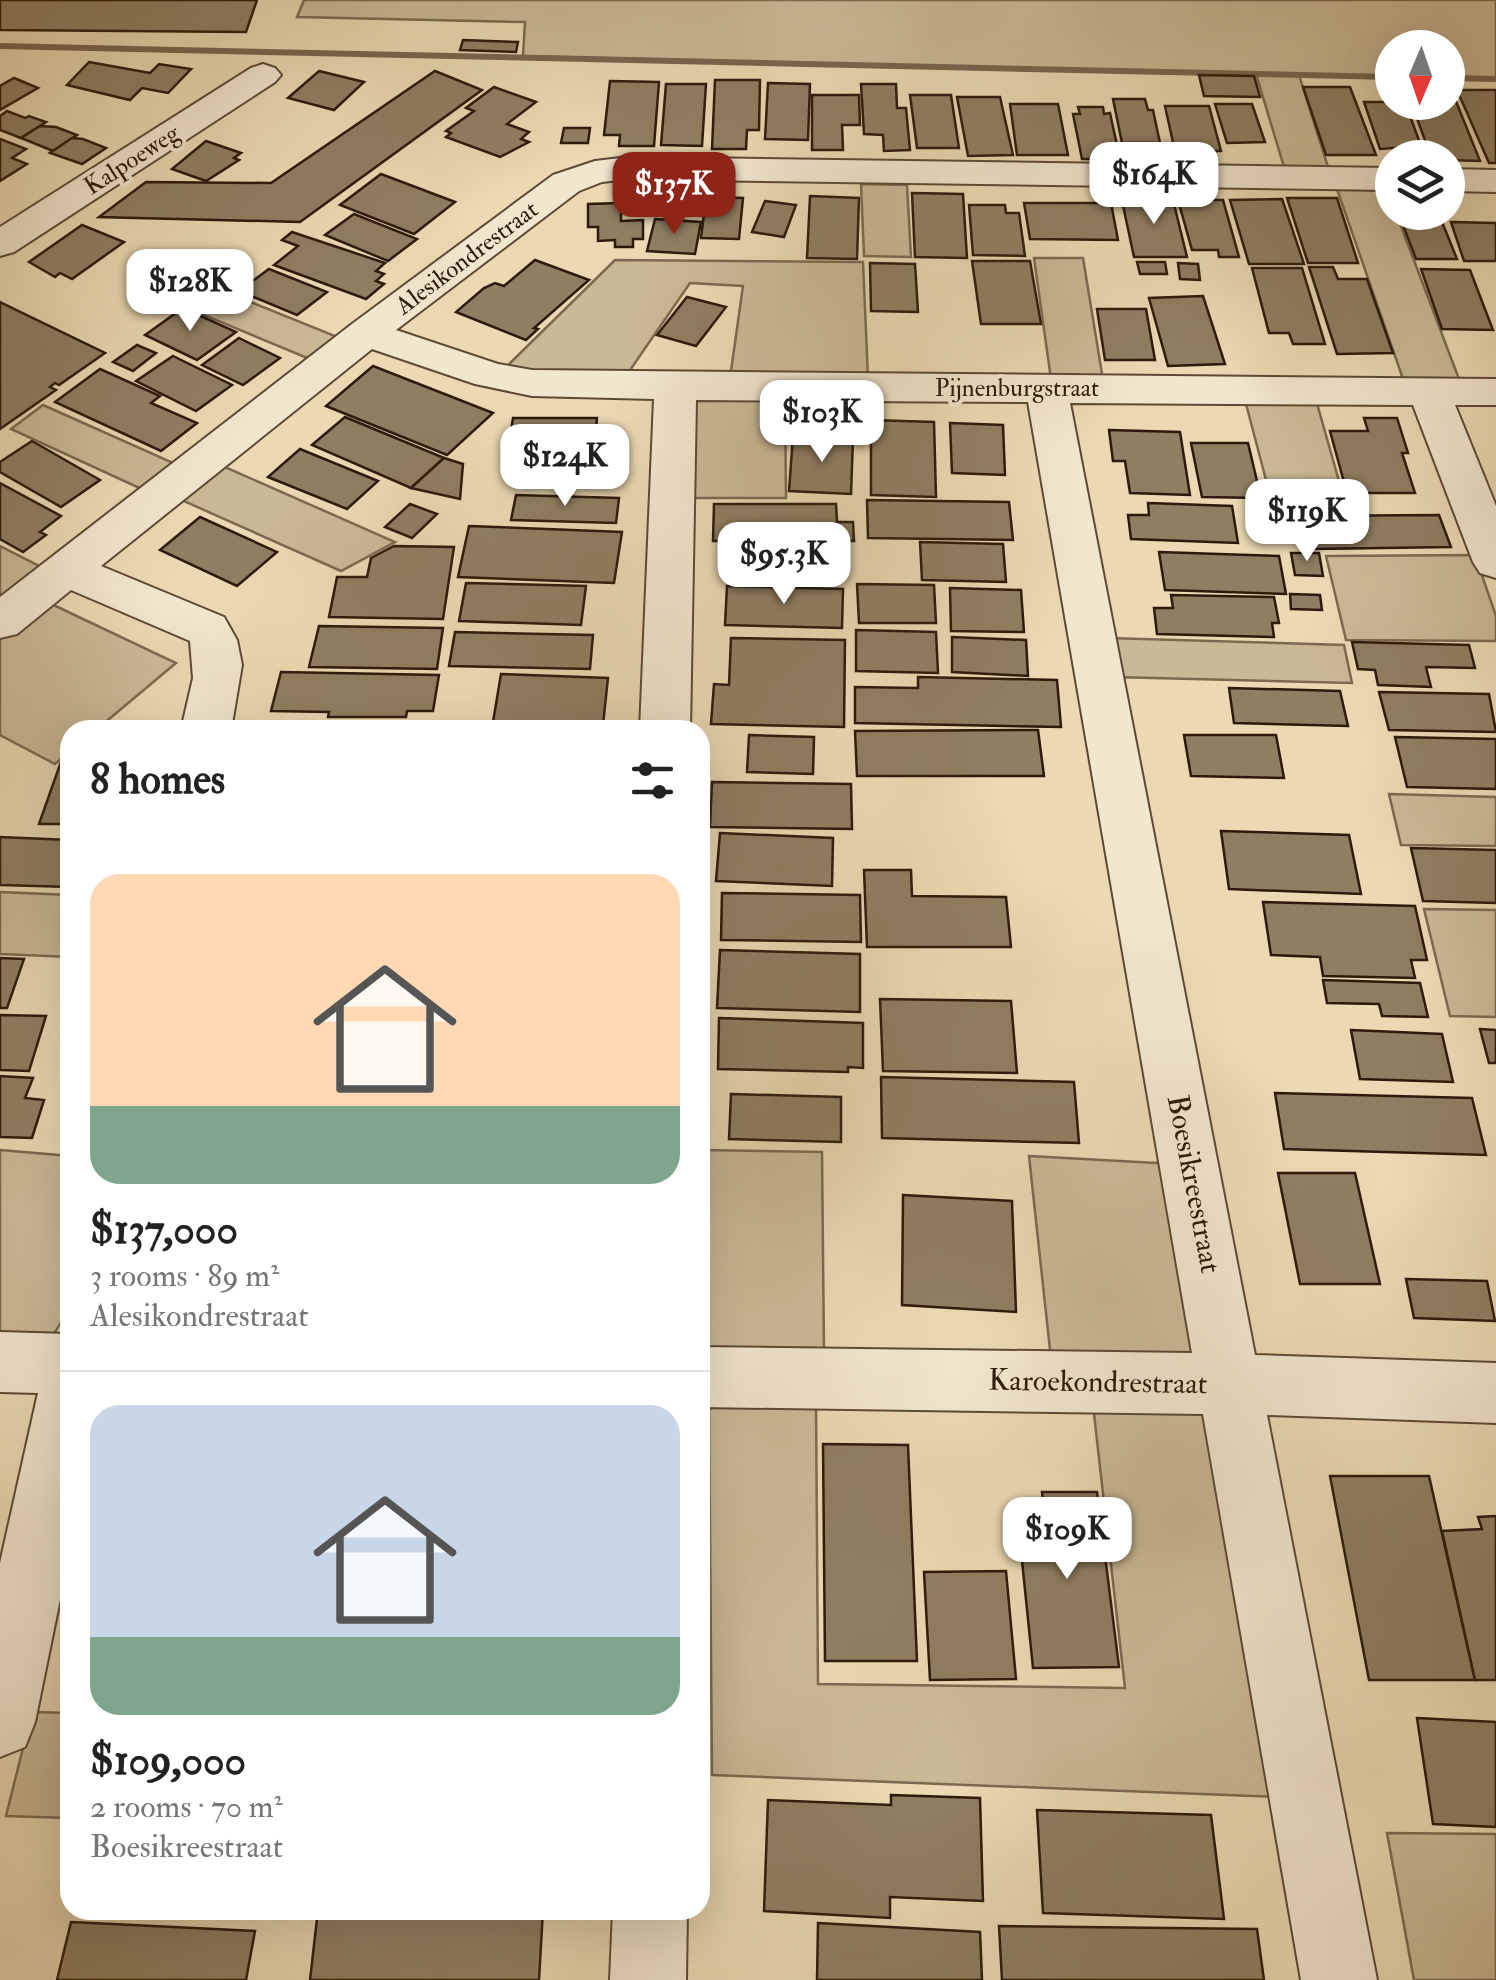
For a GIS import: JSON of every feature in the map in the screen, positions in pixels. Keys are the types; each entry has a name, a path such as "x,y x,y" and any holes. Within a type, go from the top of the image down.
{"street":[{"name":"Kalpoeweg","path":"0,244 263,76"},
{"name":"Alesikondrestraat","path":"0,622 366,333 566,183 595,172 630,168 1375,179"},
{"path":"1465,180 1496,181"},
{"name":"Pijnenburgstraat","path":"366,333 490,375 532,383 1496,392"},
{"path":"665,720 675,387"},
{"name":"Boesikreestraat","path":"1046,388 1340,1980"},
{"path":"1428,390 1496,562"},
{"path":"67,570 207,629 217,642 218,674 208,720"},
{"path":"0,1362 60,1364"},
{"name":"Karoekondrestraat","path":"710,1378 1232,1384 1496,1393"},
{"path":"0,1722 60,1439"},
{"path":"648,1980 650,1920"}],"shaded area":[{"path":"304,0 1496,0 1496,79 1465,78 1465,30 1375,30 1375,77 1299,75 1328,167 1284,167 1256,74 523,56 525,22 297,17"},
{"path":"861,184 907,185 911,257 864,256"},
{"path":"1337,189 1375,190 1375,230 1402,230 1459,379 1403,379"},
{"path":"1034,258 1083,258 1103,380 1051,379"},
{"path":"615,260 863,262 868,378 730,378 743,286 690,283 626,376 501,372"},
{"path":"196,280 340,338 312,360 168,300"},
{"path":"696,396 785,396 786,498 681,498"},
{"path":"1245,400 1316,400 1344,499 1271,499"},
{"path":"43,405 180,466 148,492 11,429"},
{"path":"218,464 395,542 341,571 177,498"},
{"path":"0,546 47,570 0,601"},
{"path":"1475,555 1496,616 1496,641 1346,640 1326,556"},
{"path":"45,601 176,663 108,720 60,720 60,760 55,764 0,735 0,638"},
{"path":"1107,638 1344,645 1352,683 1114,677"},
{"path":"1389,794 1496,797 1496,846 1401,845"},
{"path":"0,892 60,895 60,957 0,954"},
{"path":"1424,909 1496,910 1496,1017 1450,1016"},
{"path":"0,1150 60,1155 60,1323 42,1343 0,1348"},
{"path":"710,1150 822,1152 824,1352 710,1350"},
{"path":"1029,1156 1174,1164 1199,1355 1051,1359"},
{"path":"722,1400 816,1402 818,1684 1125,1688 1093,1405 1209,1414 1277,1797 712,1775 710,1409"},
{"path":"32,1712 60,1713 60,1818 6,1816"},
{"path":"1387,1833 1496,1834 1496,1980 1414,1980"}],"building":[{"path":"0,0 257,0 246,32 0,30"},
{"path":"463,40 518,42 516,52 460,50"},
{"path":"89,62 150,73 159,64 191,69 168,93 142,88 130,100 67,85"},
{"path":"319,71 364,82 334,110 288,98"},
{"path":"435,71 482,90 300,222 99,217 146,182 271,183"},
{"path":"1199,75 1254,76 1260,97 1204,96"},
{"path":"14,78 38,88 0,110 0,86"},
{"path":"715,80 760,80 759,130 747,130 746,149 712,149"},
{"path":"610,81 659,82 654,146 619,146 620,135 604,135"},
{"path":"768,83 810,84 808,140 765,139"},
{"path":"666,84 706,84 702,146 661,145"},
{"path":"861,84 896,84 897,108 906,108 910,150 884,151 883,135 864,134"},
{"path":"494,87 536,102 507,124 529,132 521,139 529,142 500,157 446,137 451,133 446,131 474,111 466,108"},
{"path":"1303,87 1350,87 1375,155 1326,155"},
{"path":"1465,90 1496,90 1496,163 1489,163 1465,108"},
{"path":"812,95 859,95 860,125 842,125 843,150 812,150"},
{"path":"910,95 951,95 959,148 917,148"},
{"path":"957,97 1000,97 1013,155 968,156"},
{"path":"1113,99 1145,99 1148,110 1153,110 1160,143 1122,143"},
{"path":"1364,102 1375,102 1375,120 1412,120 1419,140 1377,140"},
{"path":"1010,104 1058,104 1068,155 1017,155"},
{"path":"1215,104 1252,104 1265,142 1227,143"},
{"path":"1165,106 1209,106 1221,151 1202,151 1204,157 1176,156"},
{"path":"1078,107 1103,107 1104,114 1110,113 1120,159 1082,159 1073,114 1080,114"},
{"path":"7,111 46,122 21,138 0,130 0,116"},
{"path":"1418,120 1463,120 1480,161 1465,161 1465,140 1425,140"},
{"path":"40,126 77,135 53,151 21,138"},
{"path":"564,128 590,128 588,143 561,143"},
{"path":"72,138 106,148 82,164 50,153"},
{"path":"0,139 26,149 12,158 27,164 0,181"},
{"path":"206,141 241,153 234,158 239,160 206,181 172,169"},
{"path":"381,174 455,202 414,234 340,205"},
{"path":"912,193 963,194 967,258 915,257"},
{"path":"810,196 859,198 857,259 807,258"},
{"path":"1121,196 1172,196 1187,257 1134,257"},
{"path":"706,197 743,198 739,239 701,238"},
{"path":"1287,198 1337,198 1358,263 1308,263"},
{"path":"1282,199 1304,264 1249,264 1230,200"},
{"path":"1178,200 1223,200 1239,257 1219,257 1218,250 1192,250"},
{"path":"765,201 796,205 784,237 752,232"},
{"path":"621,203 621,221 643,220 643,239 633,239 633,247 615,247 615,240 598,241 598,227 588,227 588,204"},
{"path":"1024,203 1111,203 1118,240 1030,239"},
{"path":"969,205 1005,205 1006,213 1019,213 1025,256 973,255"},
{"path":"354,214 417,239 388,261 325,235"},
{"path":"655,219 701,222 695,254 647,251"},
{"path":"1465,222 1496,223 1496,261 1464,261 1454,230 1465,230"},
{"path":"82,225 124,242 72,279 60,273 55,277 29,262"},
{"path":"1405,230 1445,230 1457,259 1416,259"},
{"path":"292,232 385,263 376,271 384,274 376,281 384,284 366,299 274,265 298,246 282,240"},
{"path":"535,260 589,280 534,328 538,329 526,340 456,312 484,288 495,283 504,286"},
{"path":"972,261 1030,261 1041,324 981,324"},
{"path":"1137,262 1165,262 1167,274 1140,274"},
{"path":"870,263 915,264 918,312 871,311"},
{"path":"1178,263 1198,264 1200,280 1180,279"},
{"path":"1309,267 1333,267 1338,279 1367,279 1393,353 1337,354"},
{"path":"1252,268 1302,268 1325,344 1293,344 1289,333 1269,333"},
{"path":"269,269 327,292 297,315 239,291"},
{"path":"1421,269 1470,270 1493,330 1442,329"},
{"path":"1203,296 1225,364 1168,366 1149,298"},
{"path":"687,297 726,307 696,346 657,335"},
{"path":"0,302 105,353 59,385 55,383 50,387 56,390 0,429"},
{"path":"183,308 236,332 197,360 145,335"},
{"path":"1097,309 1146,309 1155,360 1105,360"},
{"path":"239,338 280,358 243,385 202,365"},
{"path":"137,345 156,353 133,371 113,362"},
{"path":"173,356 232,385 196,411 136,381"},
{"path":"373,366 493,413 447,455 326,406"},
{"path":"100,369 160,396 151,403 197,423 161,451 55,402"},
{"path":"345,417 444,458 411,488 312,445"},
{"path":"513,418 597,418 594,449 508,449"},
{"path":"1364,418 1397,418 1408,453 1402,453 1415,493 1347,493 1330,431 1368,431"},
{"path":"871,420 934,422 936,497 871,495"},
{"path":"950,423 1003,425 1005,475 952,473"},
{"path":"1109,430 1180,432 1190,495 1130,493 1125,461 1113,461"},
{"path":"793,436 853,438 851,494 789,491"},
{"path":"32,441 100,480 61,507 0,472 0,462"},
{"path":"1191,443 1248,443 1261,498 1202,497"},
{"path":"300,449 378,481 347,509 268,477"},
{"path":"444,458 463,464 460,499 411,488"},
{"path":"0,483 61,516 40,532 46,535 23,552 0,539"},
{"path":"516,495 619,498 616,523 511,520"},
{"path":"867,500 1009,502 1013,540 868,538"},
{"path":"1148,503 1232,506 1238,543 1131,539 1128,515 1149,515"},
{"path":"410,504 437,514 412,538 385,527"},
{"path":"714,504 836,504 837,522 853,522 854,541 713,541"},
{"path":"1439,515 1451,547 1313,549 1302,516"},
{"path":"200,517 277,552 237,586 160,550"},
{"path":"469,526 622,532 614,583 458,577"},
{"path":"920,542 1003,544 1006,582 922,580"},
{"path":"394,546 454,547 443,619 329,617 337,577 367,577 371,558"},
{"path":"1159,552 1279,556 1286,594 1165,590"},
{"path":"1291,553 1319,553 1323,576 1295,575"},
{"path":"466,583 586,586 581,625 459,621"},
{"path":"857,584 934,585 936,623 859,623"},
{"path":"727,586 843,589 842,628 725,625"},
{"path":"950,588 1021,590 1024,632 951,631"},
{"path":"1290,594 1320,595 1322,610 1291,609"},
{"path":"1171,595 1274,597 1279,623 1272,623 1274,637 1157,634 1154,608 1173,608"},
{"path":"319,626 443,628 437,669 309,667"},
{"path":"856,630 936,632 938,673 856,671"},
{"path":"455,632 593,635 590,669 449,666"},
{"path":"952,637 1026,640 1028,676 952,672"},
{"path":"731,638 845,640 844,727 711,724 714,684 729,685"},
{"path":"1352,642 1469,645 1475,668 1426,667 1431,687 1378,685 1375,670 1358,669"},
{"path":"281,672 439,675 433,711 407,711 406,717 328,717 329,712 271,711"},
{"path":"501,674 608,678 604,720 493,720"},
{"path":"918,677 1057,680 1061,727 855,723 855,687 918,688"},
{"path":"1229,688 1340,691 1348,726 1234,723"},
{"path":"1379,692 1489,694 1496,732 1389,730"},
{"path":"1038,730 1044,776 857,776 855,731"},
{"path":"749,735 814,737 813,774 747,772"},
{"path":"1184,735 1276,735 1284,778 1191,776"},
{"path":"1395,737 1496,739 1496,789 1407,787"},
{"path":"60,764 60,824 39,824"},
{"path":"712,782 851,784 852,829 710,827"},
{"path":"1221,831 1349,835 1361,894 1229,889"},
{"path":"720,833 833,838 832,886 716,881"},
{"path":"0,837 60,840 60,887 0,885"},
{"path":"1411,848 1496,850 1496,903 1423,901"},
{"path":"864,870 911,870 912,896 1006,897 1011,947 867,947"},
{"path":"722,893 860,895 861,942 721,940"},
{"path":"1263,902 1415,906 1427,960 1411,960 1415,978 1323,976 1320,957 1271,955"},
{"path":"720,950 860,954 860,1012 717,1008"},
{"path":"0,958 24,959 7,1008 0,1008"},
{"path":"1323,980 1420,983 1428,1017 1382,1016 1379,1004 1327,1003"},
{"path":"880,999 1011,1001 1017,1073 883,1071"},
{"path":"0,1015 46,1016 29,1071 0,1070"},
{"path":"719,1018 863,1023 863,1068 848,1067 848,1072 718,1069"},
{"path":"1480,1029 1496,1030 1496,1063 1489,1063"},
{"path":"1351,1030 1442,1034 1453,1082 1360,1079"},
{"path":"0,1076 33,1078 25,1098 44,1100 32,1138 0,1137"},
{"path":"881,1077 1074,1082 1079,1143 882,1138"},
{"path":"1275,1093 1472,1098 1486,1155 1284,1149"},
{"path":"731,1094 841,1097 841,1142 729,1139"},
{"path":"1278,1173 1355,1173 1380,1284 1300,1284"},
{"path":"903,1195 1012,1201 1016,1312 902,1305"},
{"path":"1406,1279 1487,1281 1495,1321 1414,1318"},
{"path":"823,1444 908,1445 917,1661 825,1661"},
{"path":"1330,1476 1429,1476 1475,1680 1369,1680"},
{"path":"1042,1492 1097,1492 1119,1667 1033,1668 1016,1502 1043,1502"},
{"path":"1496,1516 1496,1680 1475,1680 1442,1531 1482,1529 1478,1517"},
{"path":"1006,1571 1016,1679 930,1680 924,1572"},
{"path":"1417,1718 1496,1722 1496,1827 1433,1824"},
{"path":"891,1795 980,1798 983,1901 890,1897 890,1918 764,1911 768,1800 891,1805"},
{"path":"1037,1810 1211,1815 1224,1919 1043,1913"},
{"path":"317,1920 542,1920 539,1980 310,1980"},
{"path":"71,1922 255,1931 246,1980 57,1980"},
{"path":"818,1923 980,1932 982,1980 817,1980"},
{"path":"999,1926 1257,1929 1264,1980 1002,1980"}],"waterway":[{"path":"0,46 1375,77"},
{"path":"1465,78 1496,79"}]}
